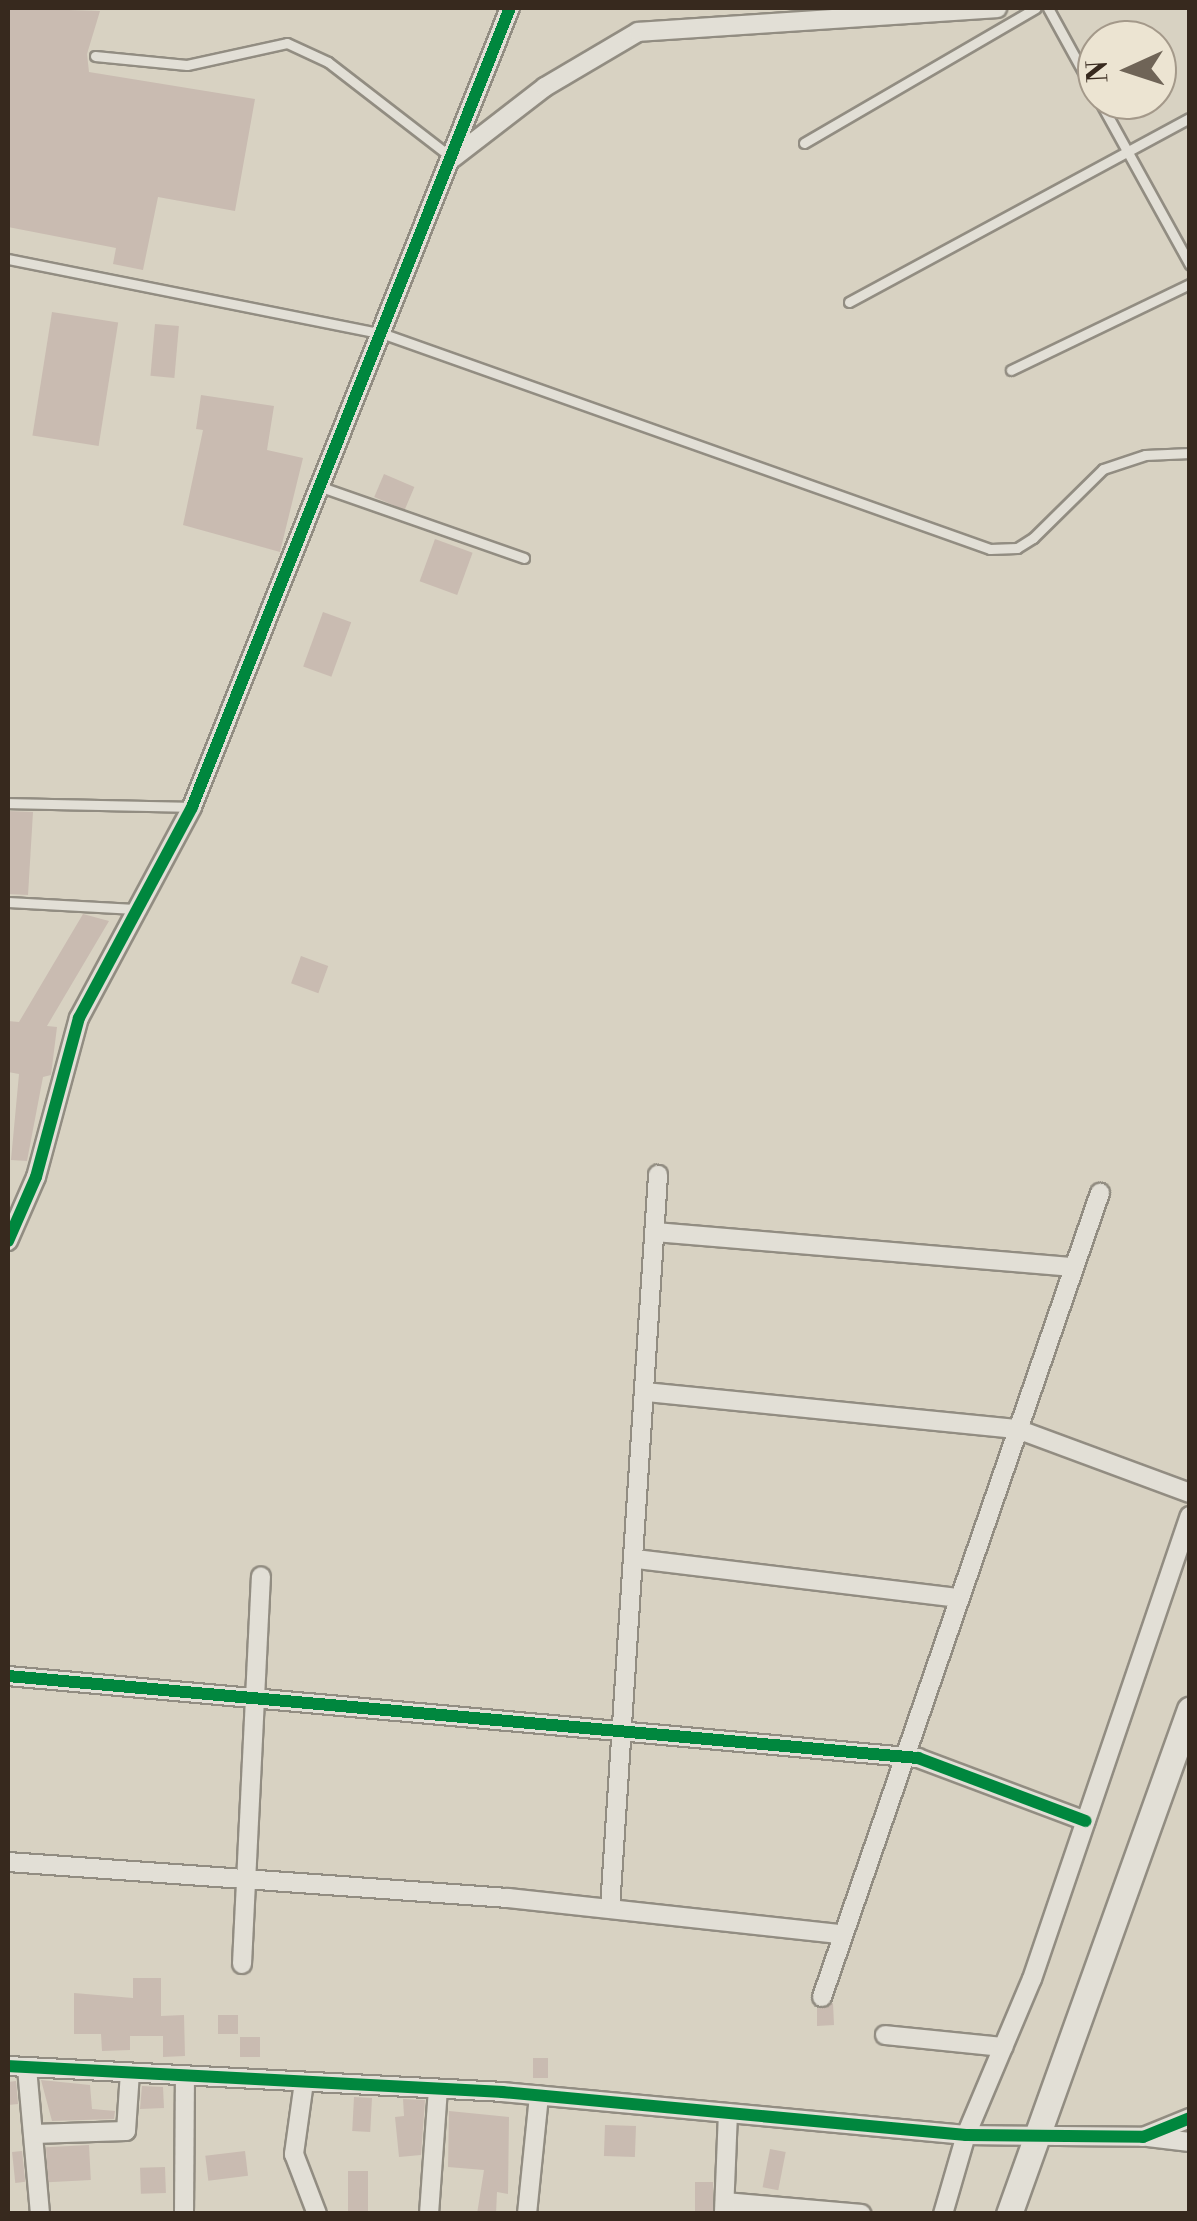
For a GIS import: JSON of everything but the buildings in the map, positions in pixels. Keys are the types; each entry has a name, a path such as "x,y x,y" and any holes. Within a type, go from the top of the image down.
{"street":[{"path":"8,1241 36,1178 71,1040 135,909 192,806 324,488 510,8"},
{"path":"453,158 545,87 638,32 997,8"},
{"path":"610,1908 626,1732 658,1175"},
{"path":"822,1997 839,1934 1100,1192"},
{"path":"655,1232 1074,1267"},
{"path":"646,1392 1018,1429 1190,1493"},
{"path":"942,2214 966,2135 1003,2047 1086,1821 1190,1516"},
{"path":"636,1559 958,1598"},
{"path":"242,1964 260,1576"},
{"path":"8,1676 902,1756 950,1767 1086,1821"},
{"path":"1015,2213 1190,1709"},
{"path":"8,1862 610,1908 839,1934"},
{"path":"885,2034 1003,2047"},
{"path":"8,2066 539,2096 966,2135 1142,2137 1190,2142"},
{"path":"27,2068 40,2214"},
{"path":"34,2134 126,2131 130,2074"},
{"path":"184,2214 185,2076"},
{"path":"304,2082 294,2154 317,2214"},
{"path":"429,2214 438,2089"},
{"path":"527,2214 539,2096"},
{"path":"728,2113 724,2208 861,2214"},
{"path":"1142,2137 1190,2118"}],"lane":[{"path":"804,143 1036,8"},
{"path":"1048,8 1077,61"},
{"path":"95,56 188,66 287,43 328,62 453,158"},
{"path":"849,302 1190,118"},
{"path":"1109,120 1190,265"},
{"path":"8,259 384,334 990,549 1017,548 1032,538 1104,469 1145,455 1190,453"},
{"path":"1011,370 1190,284"},
{"path":"324,488 524,558"},
{"path":"8,803 192,806"},
{"path":"8,902 135,909"}],"cycle path":[{"path":"8,1241 36,1177 79,1018 192,807 510,8"},
{"path":"8,1676 918,1758 1086,1821"},
{"path":"8,2066 502,2092 966,2135 1143,2137 1190,2118"}]}
